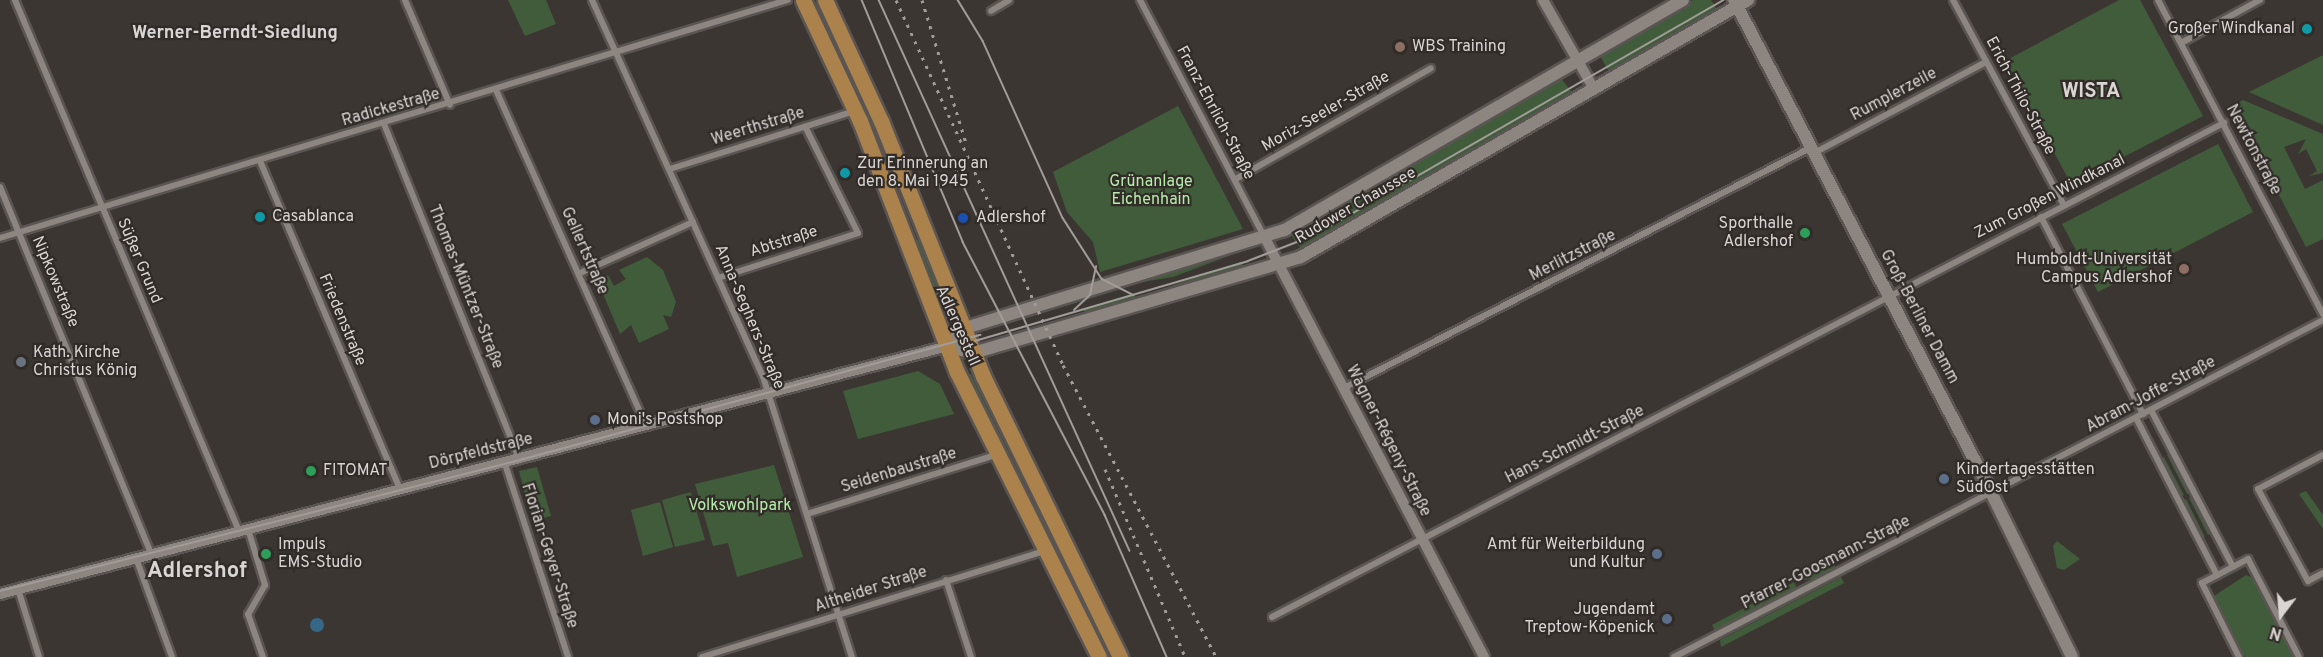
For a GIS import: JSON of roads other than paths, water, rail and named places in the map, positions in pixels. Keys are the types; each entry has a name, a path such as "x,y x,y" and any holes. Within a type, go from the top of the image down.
{"main road":[{"name":"Adlergestell","path":"803,0 855,111 948,346 998,454 1048,550 1099,657"},
{"name":"Adlergestell","path":"825,0 881,121 973,353 1120,657"},
{"name":"Rudower Chaussee","path":"963,329 1265,238 1683,0"},
{"name":"Rudower Chaussee","path":"973,353 1280,266 1594,89 1740,2"},
{"name":"Groß-Berliner Damm","path":"1740,2 1991,494 2070,656"},
{"path":"963,329 948,346 973,353"}],"street":[{"name":"Süßer Grund","path":"15,0 265,585 248,614 263,657"},
{"path":"405,0 450,105"},
{"name":"Anna-Seghers-Straße","path":"592,0 670,169 768,392 852,657"},
{"name":"Radickestraße","path":"0,238 450,105 788,0"},
{"path":"991,11 1009,0"},
{"name":"Franz-Ehrlich-Straße","path":"1140,0 1265,238"},
{"path":"1543,0 1594,89"},
{"name":"Erich-Thilo-Straße","path":"1953,0 2064,205"},
{"name":"Newtonstraße","path":"2158,0 2323,315"},
{"path":"2181,43 2260,0"},
{"name":"Rumplerzeile","path":"1814,149 1986,62"},
{"name":"Moriz-Seeler-Straße","path":"1236,179 1431,68"},
{"name":"Gellertstraße","path":"496,90 580,273 646,425"},
{"name":"Weerthstraße","path":"670,169 855,111"},
{"name":"Zum Großen Windkanal","path":"1888,295 2224,123"},
{"name":"Thomas-Müntzer-Straße","path":"384,124 519,460"},
{"name":"Abtstraße","path":"718,278 858,233 805,126"},
{"name":"Merlitzstraße","path":"1344,388 1814,149"},
{"name":"Friedenstraße","path":"260,161 400,490"},
{"name":"Nipkowstraße","path":"0,187 152,555"},
{"path":"2041,217 2143,414"},
{"path":"580,273 693,222"},
{"name":"Wagner-Régeny-Straße","path":"1265,238 1484,657"},
{"name":"Hans-Schmidt-Straße","path":"1272,616 1422,540 1888,295"},
{"name":"Abram-Joffe-Straße","path":"1991,494 2323,320"},
{"name":"Dörpfeldstraße","path":"0,594 505,464 768,392 948,346"},
{"path":"2151,410 2232,567"},
{"path":"2136,418 2217,575"},
{"name":"Seidenbaustraße","path":"807,514 998,454"},
{"path":"2323,455 2258,489 2308,581 2323,573"},
{"name":"Florian-Geyer-Straße","path":"505,464 568,657"},
{"name":"Pfarrer-Goosmann-Straße","path":"1674,657 1991,494"},
{"name":"Altheider Straße","path":"702,657 1048,550"},
{"path":"136,558 172,657"},
{"path":"2240,657 2202,583 2248,559 2300,657"},
{"path":"946,580 971,657"},
{"path":"18,589 39,657"}],"water":[{"path":"317,618 322,620 324,625 322,630 317,632 312,630 310,625 312,620"}],"tram line":[{"path":"862,0 963,242 1105,515 1167,657"},
{"path":"879,0 1130,551"},
{"path":"958,0 983,41 1063,218 1102,279 1133,295"},
{"path":"975,341 1248,261 1315,235 1723,0"},
{"path":"1074,310 1090,295 1096,267"},
{"path":"0,591 520,460 980,335"}],"railway":[{"path":"896,0 1063,365 1216,657"},
{"path":"922,0 967,146"},
{"path":"1105,469 1185,657"}],"place":[{"name":"Großer Windkanal","path":"2307,29"},
{"name":"WBS Training","path":"1400,47"},
{"name":"Zur Erinnerung an den 8. Mai 1945","path":"845,173"},
{"name":"Casablanca","path":"260,217"},
{"name":"Adlershof","path":"963,218"},
{"name":"Sporthalle Adlershof","path":"1805,233"},
{"name":"Humboldt-Universität Campus Adlershof","path":"2184,269"},
{"name":"Kath. Kirche Christus König","path":"21,362"},
{"name":"Moni's Postshop","path":"595,420"},
{"name":"FITOMAT","path":"311,471"},
{"name":"Kindertagesstätten SüdOst","path":"1944,479"},
{"name":"Impuls EMS-Studio","path":"266,554"},
{"name":"Amt für Weiterbildung und Kultur","path":"1657,554"},
{"name":"Jugendamt Treptow-Köpenick","path":"1667,619"}],"district":[{"name":"Werner-Berndt-Siedlung","path":"235,34"},
{"name":"WISTA","path":"2091,92"},
{"name":"Adlershof","path":"197,572"}],"park label":[{"name":"Grünanlage Eichenhain","path":"1151,191"},
{"name":"Volkswohlpark","path":"740,506"}]}
